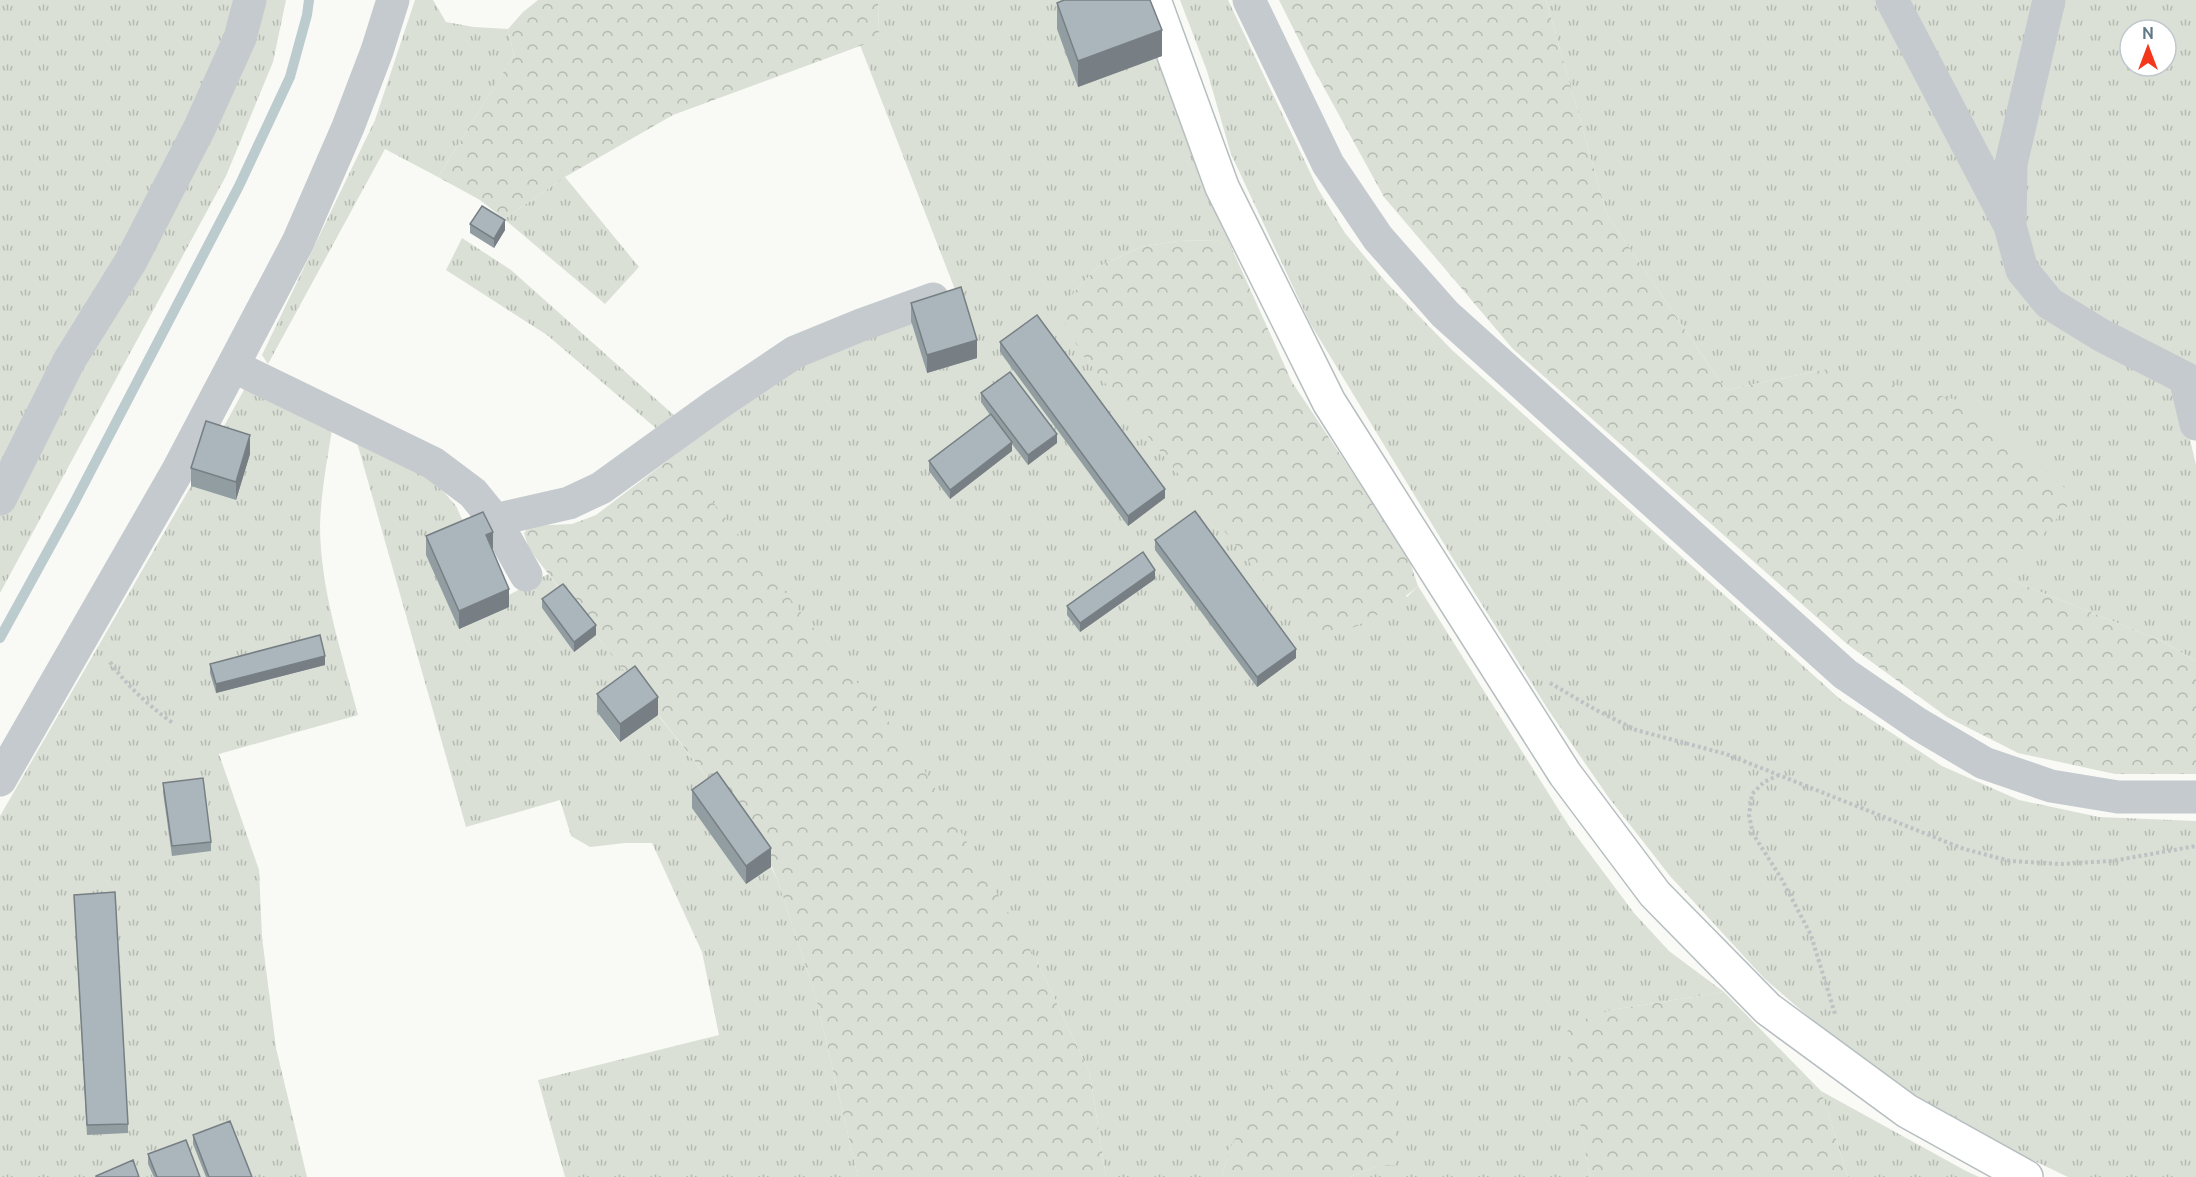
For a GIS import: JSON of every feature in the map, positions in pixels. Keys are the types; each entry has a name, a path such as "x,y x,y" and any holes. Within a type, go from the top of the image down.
{"main road":[{"path":"1154,0 1222,187 1329,402 1565,774 1655,894 1768,1009 1907,1111 2026,1177"}],"street":[{"path":"0,499 69,361 131,261 200,127 240,38 250,0"},
{"path":"0,780 178,470 298,242 348,127 377,51 393,0"},
{"path":"1249,0 1328,164 1378,237 1445,314 1845,674 1918,724 1984,763 1995,767 2051,786 2118,797 2196,797"},
{"path":"1892,0 2010,226 2022,270 2049,303 2101,335 2190,372 2196,424"},
{"path":"2010,226 2011,164 2049,0"},
{"path":"495,520 569,503 601,488 716,405 795,352 933,299"},
{"path":"233,366 433,463 473,493 495,520 526,575"}],"path":[{"path":"86,629 124,682 141,699 174,724"},
{"path":"1547,682 1636,730 1726,754 1964,849 2010,861 2061,864 2112,861 2196,846"},
{"path":"1780,774 1764,782 1752,794 1749,815 1753,834 1781,878 1811,935 1836,1015"}],"green space":[{"path":"0,0 286,0 273,62 226,176 0,593"},
{"path":"415,0 433,0 446,22 474,27 508,29 514,55 438,177 385,149 268,364 262,355 375,120"},
{"path":"538,0 878,0 879,39 673,115 565,177 504,219 480,200 438,177 514,55 508,29"},
{"path":"878,0 1140,0 1232,249 1217,240 1178,241 1141,247 1098,267 1074,292 1407,597 1418,586 1569,826 1634,913 1669,951 1724,992 1611,1010 1565,1034 1590,1177 1350,1177 1378,1166 1396,1047 1229,1149 1222,1177 1106,1177 1090,1074 1038,963 675,455 804,360 911,321 927,373 961,305 860,45 879,39"},
{"path":"1180,0 1228,0 1318,189 1345,233 1386,282 1452,350 1840,699 1942,766 2019,800 2099,817 2196,821 2196,1177 2068,1177 1916,1100 1818,1025 1764,978 1670,876 1609,798 1549,711 1455,562 1310,323 1231,154 1207,71"},
{"path":"1279,0 1546,0 1607,215 1726,390 1827,369 1970,403 2075,497 2006,578 2162,641 2196,661 2196,774 2115,774 2018,753 1947,717 1847,644 1513,349 1384,197 1311,64"},
{"path":"1546,0 2196,0 2196,396 2183,410 2196,465 2196,661 2162,641 2006,578 1827,369 1726,390 1607,215"},
{"path":"565,177 639,267 605,304 504,219"},
{"path":"462,238 511,270 676,417 658,430 547,335 446,270"},
{"path":"1217,240 1232,249 1292,382 1408,556 1418,586 1375,616 1338,634 1326,637 1309,636 1085,358 1067,329 1061,312 1074,292 1098,267 1141,247 1178,241"},
{"path":"245,388 332,430 324,477 320,525 321,549 333,621 358,715 219,754 259,870 262,937 276,1048 307,1177 0,1177 0,816 191,486"},
{"path":"356,439 421,472 443,491 456,506 470,536 505,597 548,574 563,593 542,608 574,651 596,635 635,684 597,712 619,742 658,715 717,790 771,867 778,881 816,998 858,1177 565,1177 538,1080 719,1035 702,952 652,843 590,847 571,836 560,800 466,827"},
{"path":"675,455 916,756 1038,963 1090,1074 1106,1177 858,1177 816,998 772,867 717,790 529,549 524,533 529,526 572,524 596,515"},
{"path":"1724,992 1821,1091 1848,1177 1590,1177 1564,1034 1579,1021 1611,1010"},
{"path":"1396,1047 1396,1165 1378,1166 1350,1177 1222,1177 1229,1149 1269,1086 1311,1057"},
{"path":"1821,1091 1966,1171 1979,1177 1848,1177"}],"building":[{"path":"1064,0 1150,0 1162,30 1078,61 1057,3"},
{"path":"482,206 505,220 494,239 470,224"},
{"path":"961,287 977,340 927,355 911,303"},
{"path":"1037,315 1165,489 1128,516 1000,342"},
{"path":"1010,372 1057,434 1028,455 981,393"},
{"path":"991,414 1012,442 950,490 929,461"},
{"path":"206,421 250,435 236,482 191,468"},
{"path":"1195,511 1296,649 1257,677 1155,540"},
{"path":"483,512 493,532 486,535 509,589 459,611 426,536"},
{"path":"1143,552 1155,570 1080,623 1067,606"},
{"path":"563,584 596,625 574,642 542,599"},
{"path":"320,635 325,656 216,684 210,664"},
{"path":"635,666 658,697 620,724 597,694"},
{"path":"717,772 771,848 746,866 692,790"},
{"path":"203,778 211,842 172,846 163,783"},
{"path":"115,892 128,1124 87,1125 74,895"},
{"path":"230,1121 252,1177 209,1177 193,1135"},
{"path":"186,1140 200,1177 157,1177 148,1154"},
{"path":"133,1160 139,1177 96,1177 96,1176"}],"waterway":[{"path":"0,638 72,507 239,186 290,77 309,0"}]}
